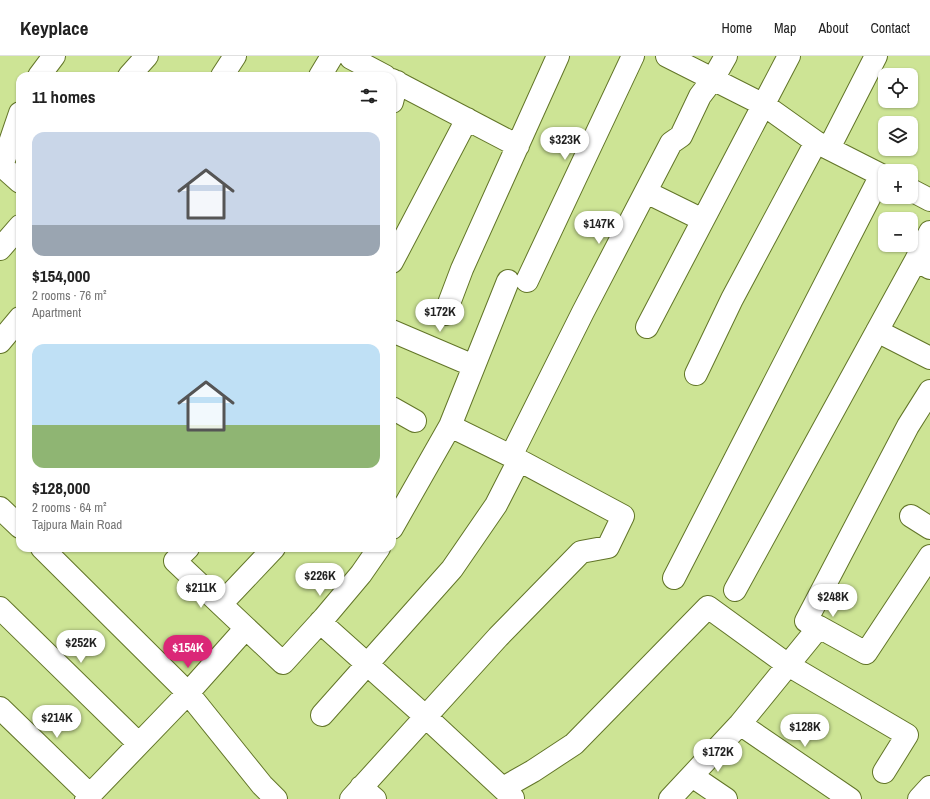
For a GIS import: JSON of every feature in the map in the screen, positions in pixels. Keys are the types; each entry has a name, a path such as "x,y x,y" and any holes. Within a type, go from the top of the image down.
{"street":[{"path":"42,72 54,56"},
{"path":"133,72 147,56"},
{"path":"225,72 235,56"},
{"path":"445,314 462,269 558,56"},
{"path":"396,521 450,426 474,366 633,56"},
{"path":"667,56 764,104 823,145 878,173"},
{"path":"322,715 452,569 496,505 515,458 580,319 671,143 681,136 700,96 713,79 726,56"},
{"path":"647,327 789,56"},
{"path":"696,374 732,299 876,56"},
{"path":"325,72 346,57 370,72"},
{"path":"396,87 467,119 518,146"},
{"path":"396,254 467,119"},
{"path":"16,123 3,156 2,166 16,178"},
{"path":"674,578 878,186"},
{"path":"646,192 703,220"},
{"path":"918,194 930,200"},
{"path":"0,249 16,231"},
{"path":"735,590 877,331 923,264 930,232"},
{"path":"0,342 16,323"},
{"path":"877,331 930,358"},
{"path":"396,333 474,366"},
{"path":"930,391 908,426 806,621 866,653 930,556"},
{"path":"396,410 415,421"},
{"path":"362,795 426,717 498,637 581,552 608,547 623,516 515,458 450,426"},
{"path":"0,508 16,523"},
{"path":"911,516 930,528"},
{"path":"46,552 188,693 262,785 276,799"},
{"path":"184,552 175,561 283,662 361,574 376,552"},
{"path":"221,604 270,552"},
{"path":"320,622 426,717 508,794 534,771 574,744 708,607 788,665 907,735 884,772"},
{"path":"0,608 138,743"},
{"path":"670,799 740,724 818,627"},
{"path":"0,708 88,797 138,743 188,693 246,628"},
{"path":"740,724 850,799"},
{"path":"692,776 726,799"},
{"path":"919,799 930,787"}]}
